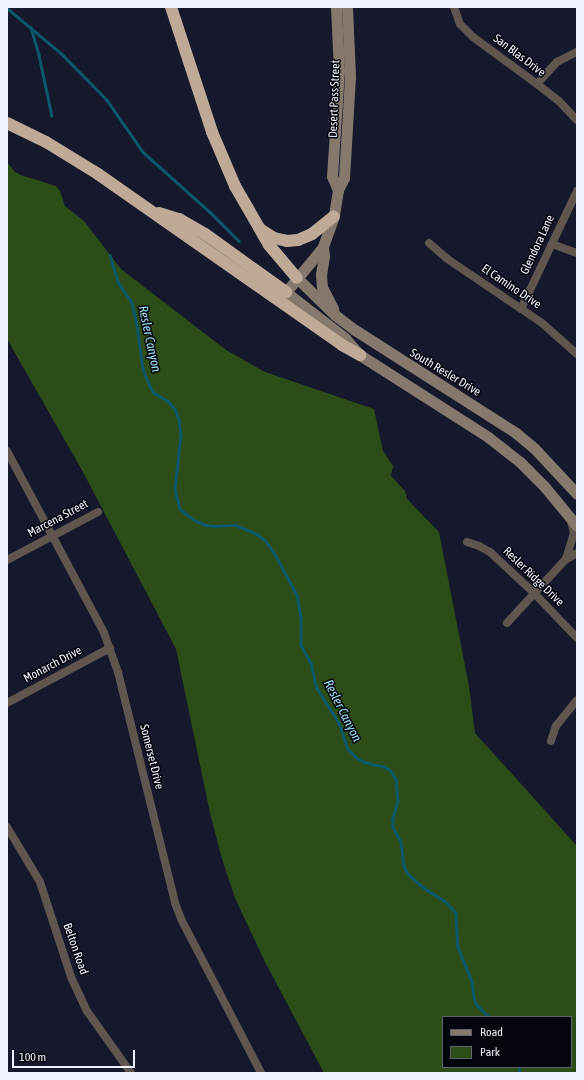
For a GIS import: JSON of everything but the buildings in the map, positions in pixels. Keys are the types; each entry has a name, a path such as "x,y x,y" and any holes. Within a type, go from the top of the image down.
{"highway":[{"path":"171,7 212,132 235,186 269,245 297,278"},
{"path":"7,123 46,142 98,174 342,345 360,355"},
{"path":"148,210 179,219 205,234 286,292"},
{"path":"257,226 274,238 287,241 298,240 312,234 334,216"}],"main road":[{"name":"Desert Pass Street","path":"286,292 323,247 334,216 338,190 344,178 350,77 343,23 336,7"},
{"name":"Desert Pass Street","path":"343,23 347,7"},
{"path":"323,247 324,256 321,274 322,287 332,304 335,316"},
{"name":"South Resler Drive","path":"297,278 335,316 391,355 479,408 516,433 534,448 577,494"},
{"path":"286,292 345,338 360,355 488,437 525,466 544,486 577,526"}],"street":[{"name":"San Blas Drive","path":"454,7 460,24 473,37 559,101 577,120"},
{"path":"537,84 557,62 577,52"},
{"name":"Glendora Lane","path":"521,309 577,191"},
{"name":"El Camino Drive","path":"430,243 446,258 561,338 577,354"},
{"path":"552,244 577,253"},
{"name":"Somerset Drive","path":"7,451 104,632 118,672 175,903 181,919 261,1073"},
{"name":"Marcena Street","path":"7,560 98,512"},
{"path":"566,560 574,533 570,516"},
{"name":"Resler Ridge Drive","path":"467,542 490,552 534,593 577,638"},
{"path":"507,623 566,560 577,553"},
{"name":"Monarch Drive","path":"7,703 110,648"},
{"path":"551,742 556,726 577,700"},
{"name":"Belton Road","path":"7,827 40,882 71,977 87,1011 132,1073"}],"green space":[{"path":"7,162 15,172 21,175 56,186 60,191 65,206 84,221 121,269 226,350 265,372 374,409 383,451 393,466 391,476 405,491 407,499 439,532 469,686 475,733 577,846 577,1073 324,1073 264,960 235,898 222,859 210,813 176,649 83,472 7,339"}],"waterway":[{"path":"7,8 63,55 107,100 143,152 210,212 239,241"},
{"name":"Resler Canyon","path":"31,27 39,55 52,116"},
{"name":"Resler Canyon","path":"110,255 118,282 132,303 137,325 143,369 150,386 153,392 168,401 175,409 179,419 181,435 175,489 180,509 194,520 206,525 235,525 257,534 266,541 276,556 297,595 301,617 301,645 311,663 317,688 339,723 348,749 357,758 364,762 385,767 391,771 396,779 398,801 393,819 393,827 401,842 404,866 408,874 424,888 445,901 456,913 458,947 472,981 474,998 477,1005 488,1016"},
{"name":"Resler Canyon","path":"519,1068 520,1073"}]}
